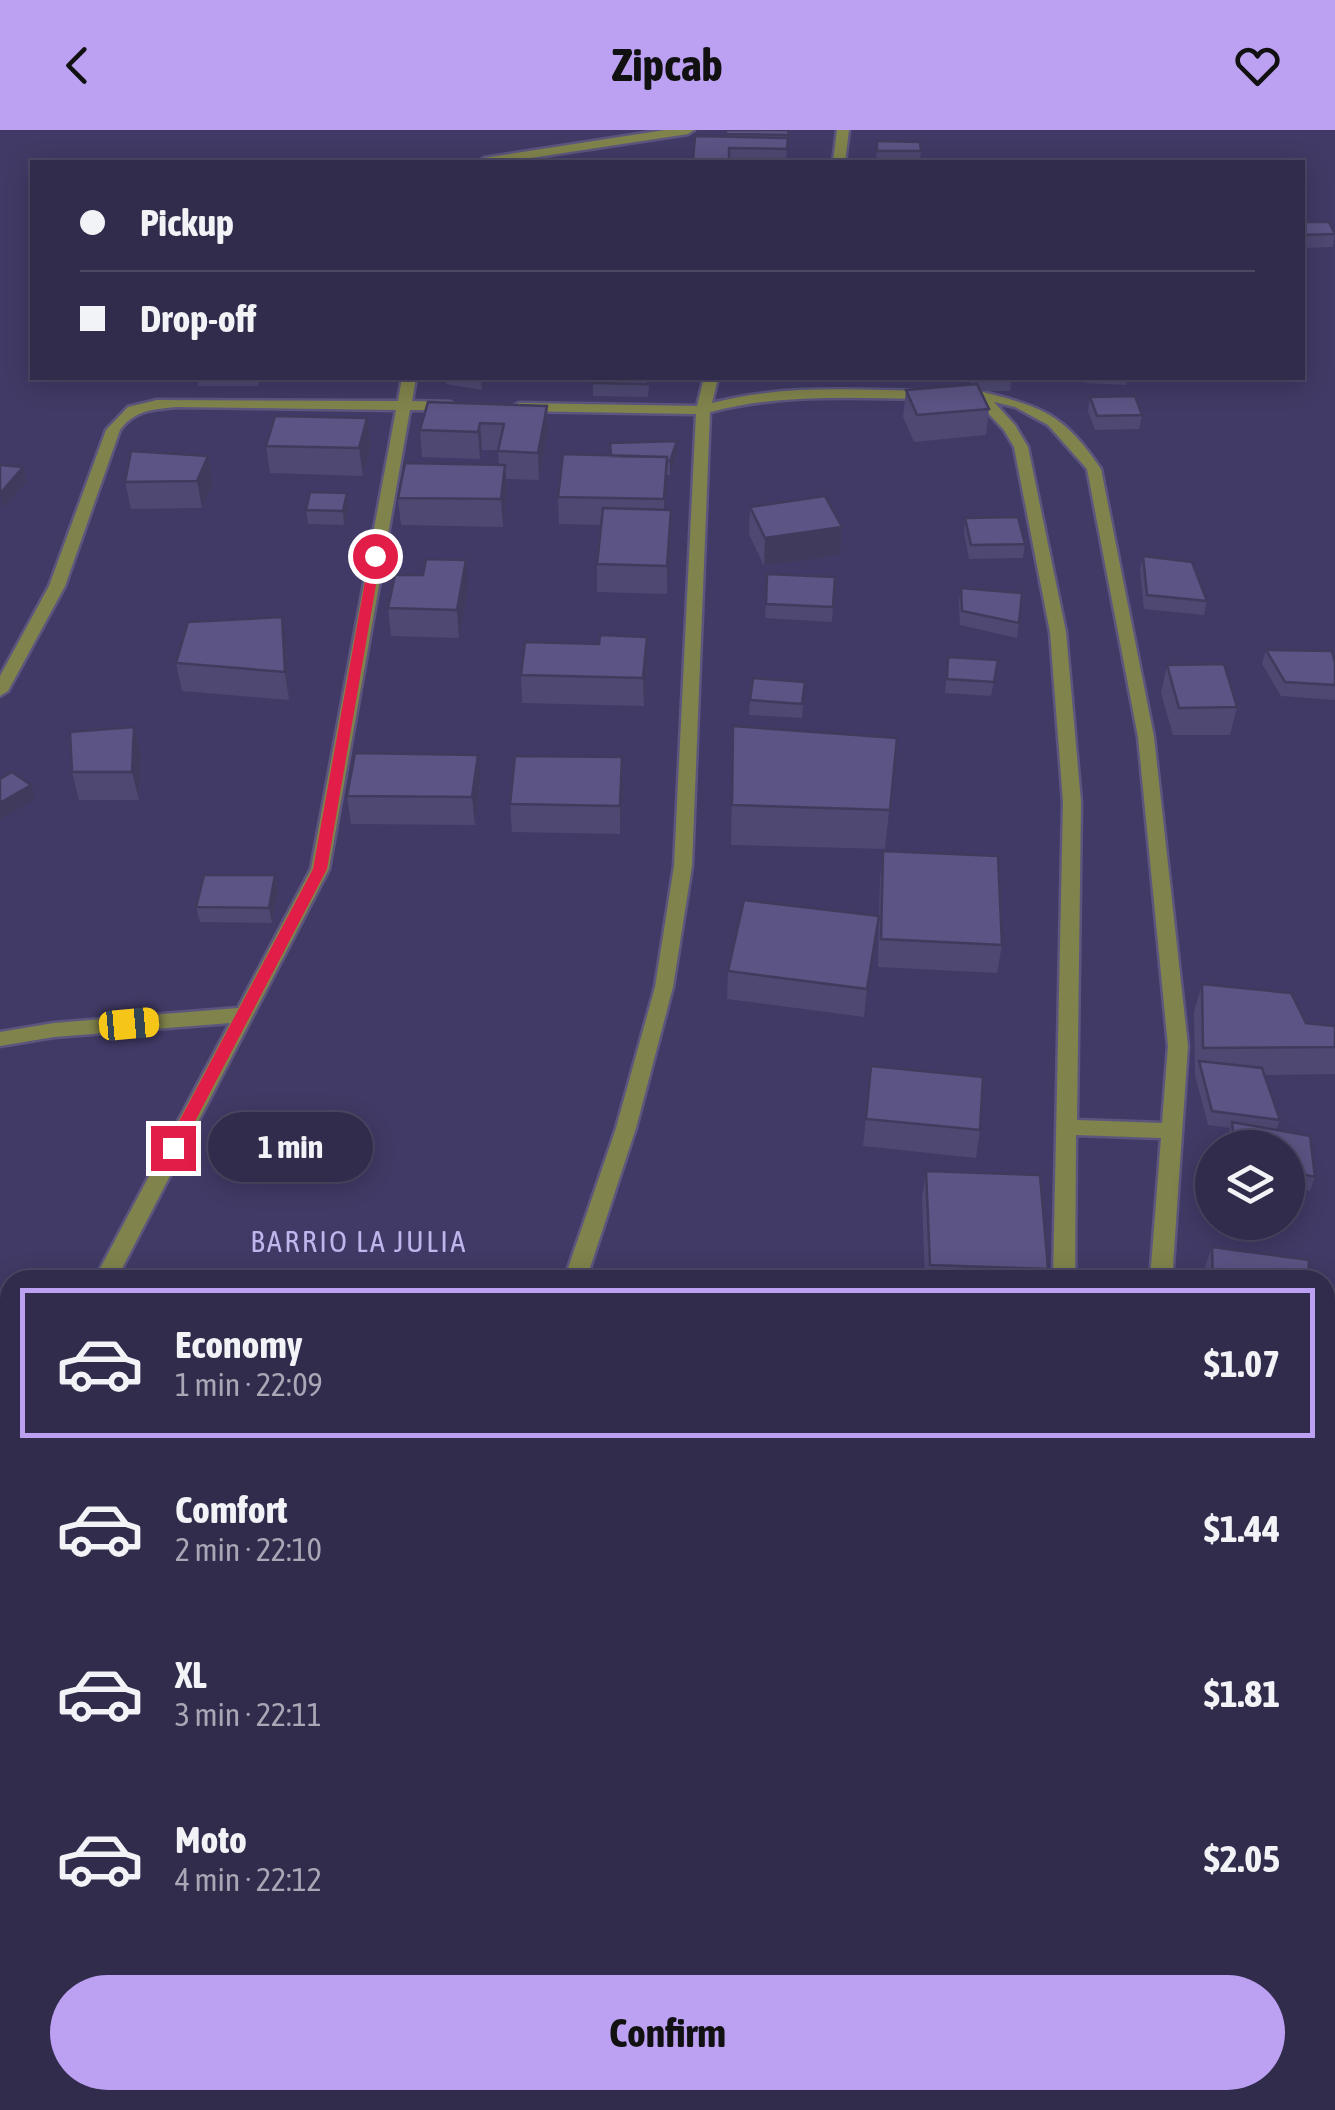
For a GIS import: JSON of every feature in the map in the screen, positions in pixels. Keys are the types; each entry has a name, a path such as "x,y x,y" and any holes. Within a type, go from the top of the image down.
{"street":[{"path":"497,160 688,130"},
{"path":"839,160 842,130"},
{"path":"110,1270 320,869 408,380"},
{"path":"579,1270 626,1128 659,1004 683,866 702,410 711,380"},
{"path":"495,407 702,410 740,400 807,393 978,395 1017,404 1052,419 1077,442 1094,469 1146,737 1178,1046 1162,1270"},
{"path":"978,395 1010,428 1021,447 1058,632 1072,802 1064,1270"},
{"path":"0,691 57,586 113,430 123,414 142,406 177,404 458,406"},
{"path":"0,1039 54,1030 241,1015"},
{"path":"1068,1128 1172,1131"}],"building":[{"path":"726,130 788,130 789,135 726,134"},
{"path":"695,136 788,138 787,149 729,148 729,160 693,160"},
{"path":"877,141 920,142 921,151 877,151"},
{"path":"1305,222 1329,222 1335,234 1305,235"},
{"path":"593,380 648,380 648,384 592,383"},
{"path":"977,384 989,409 917,415 906,390"},
{"path":"1135,396 1142,415 1097,416 1090,397"},
{"path":"428,402 547,406 538,453 498,451 504,424 480,423 478,432 420,430"},
{"path":"275,416 367,418 359,448 266,446"},
{"path":"677,441 670,461 667,457 611,456 610,443"},
{"path":"131,451 208,456 197,481 125,482"},
{"path":"563,454 667,457 664,499 558,497"},
{"path":"405,463 505,465 501,499 398,498"},
{"path":"0,465 23,467 0,494"},
{"path":"310,492 347,493 343,511 306,510"},
{"path":"825,496 842,527 765,538 750,507"},
{"path":"603,508 671,510 667,566 597,564"},
{"path":"1018,517 1025,544 971,545 965,518"},
{"path":"1143,556 1192,562 1207,601 1147,595"},
{"path":"426,559 466,560 457,610 388,608 395,575 423,575"},
{"path":"767,574 835,577 833,607 766,604"},
{"path":"961,588 1022,593 1019,623 962,611"},
{"path":"282,617 285,672 176,663 188,622"},
{"path":"600,635 647,637 643,678 521,675 525,642 599,644"},
{"path":"1266,650 1332,651 1335,685 1285,682"},
{"path":"948,657 998,660 994,682 947,679"},
{"path":"1224,664 1237,707 1179,708 1167,665"},
{"path":"753,678 805,682 802,704 750,700"},
{"path":"733,726 897,738 890,810 732,805"},
{"path":"134,727 132,772 72,772 70,732"},
{"path":"355,753 478,755 472,797 347,796"},
{"path":"515,756 622,757 620,806 510,804"},
{"path":"12,772 31,785 0,803 0,779"},
{"path":"883,851 998,856 1002,945 881,939"},
{"path":"204,875 275,875 269,908 196,907"},
{"path":"744,900 879,916 867,989 728,971"},
{"path":"1202,984 1291,993 1306,1023 1335,1026 1335,1047 1203,1048"},
{"path":"1199,1061 1262,1068 1280,1120 1212,1111"},
{"path":"871,1066 983,1077 980,1130 866,1119"},
{"path":"1232,1122 1277,1130 1233,1130"},
{"path":"1305,1135 1310,1136 1315,1177 1305,1175"},
{"path":"926,1171 1040,1175 1048,1269 930,1265"},
{"path":"1212,1247 1309,1260 1308,1270 1213,1270"}],"district":[{"name":"BARRIO LA JULIA","path":"359,1242"}],"route":[{"path":"173,1148 320,869 375,556"}]}
